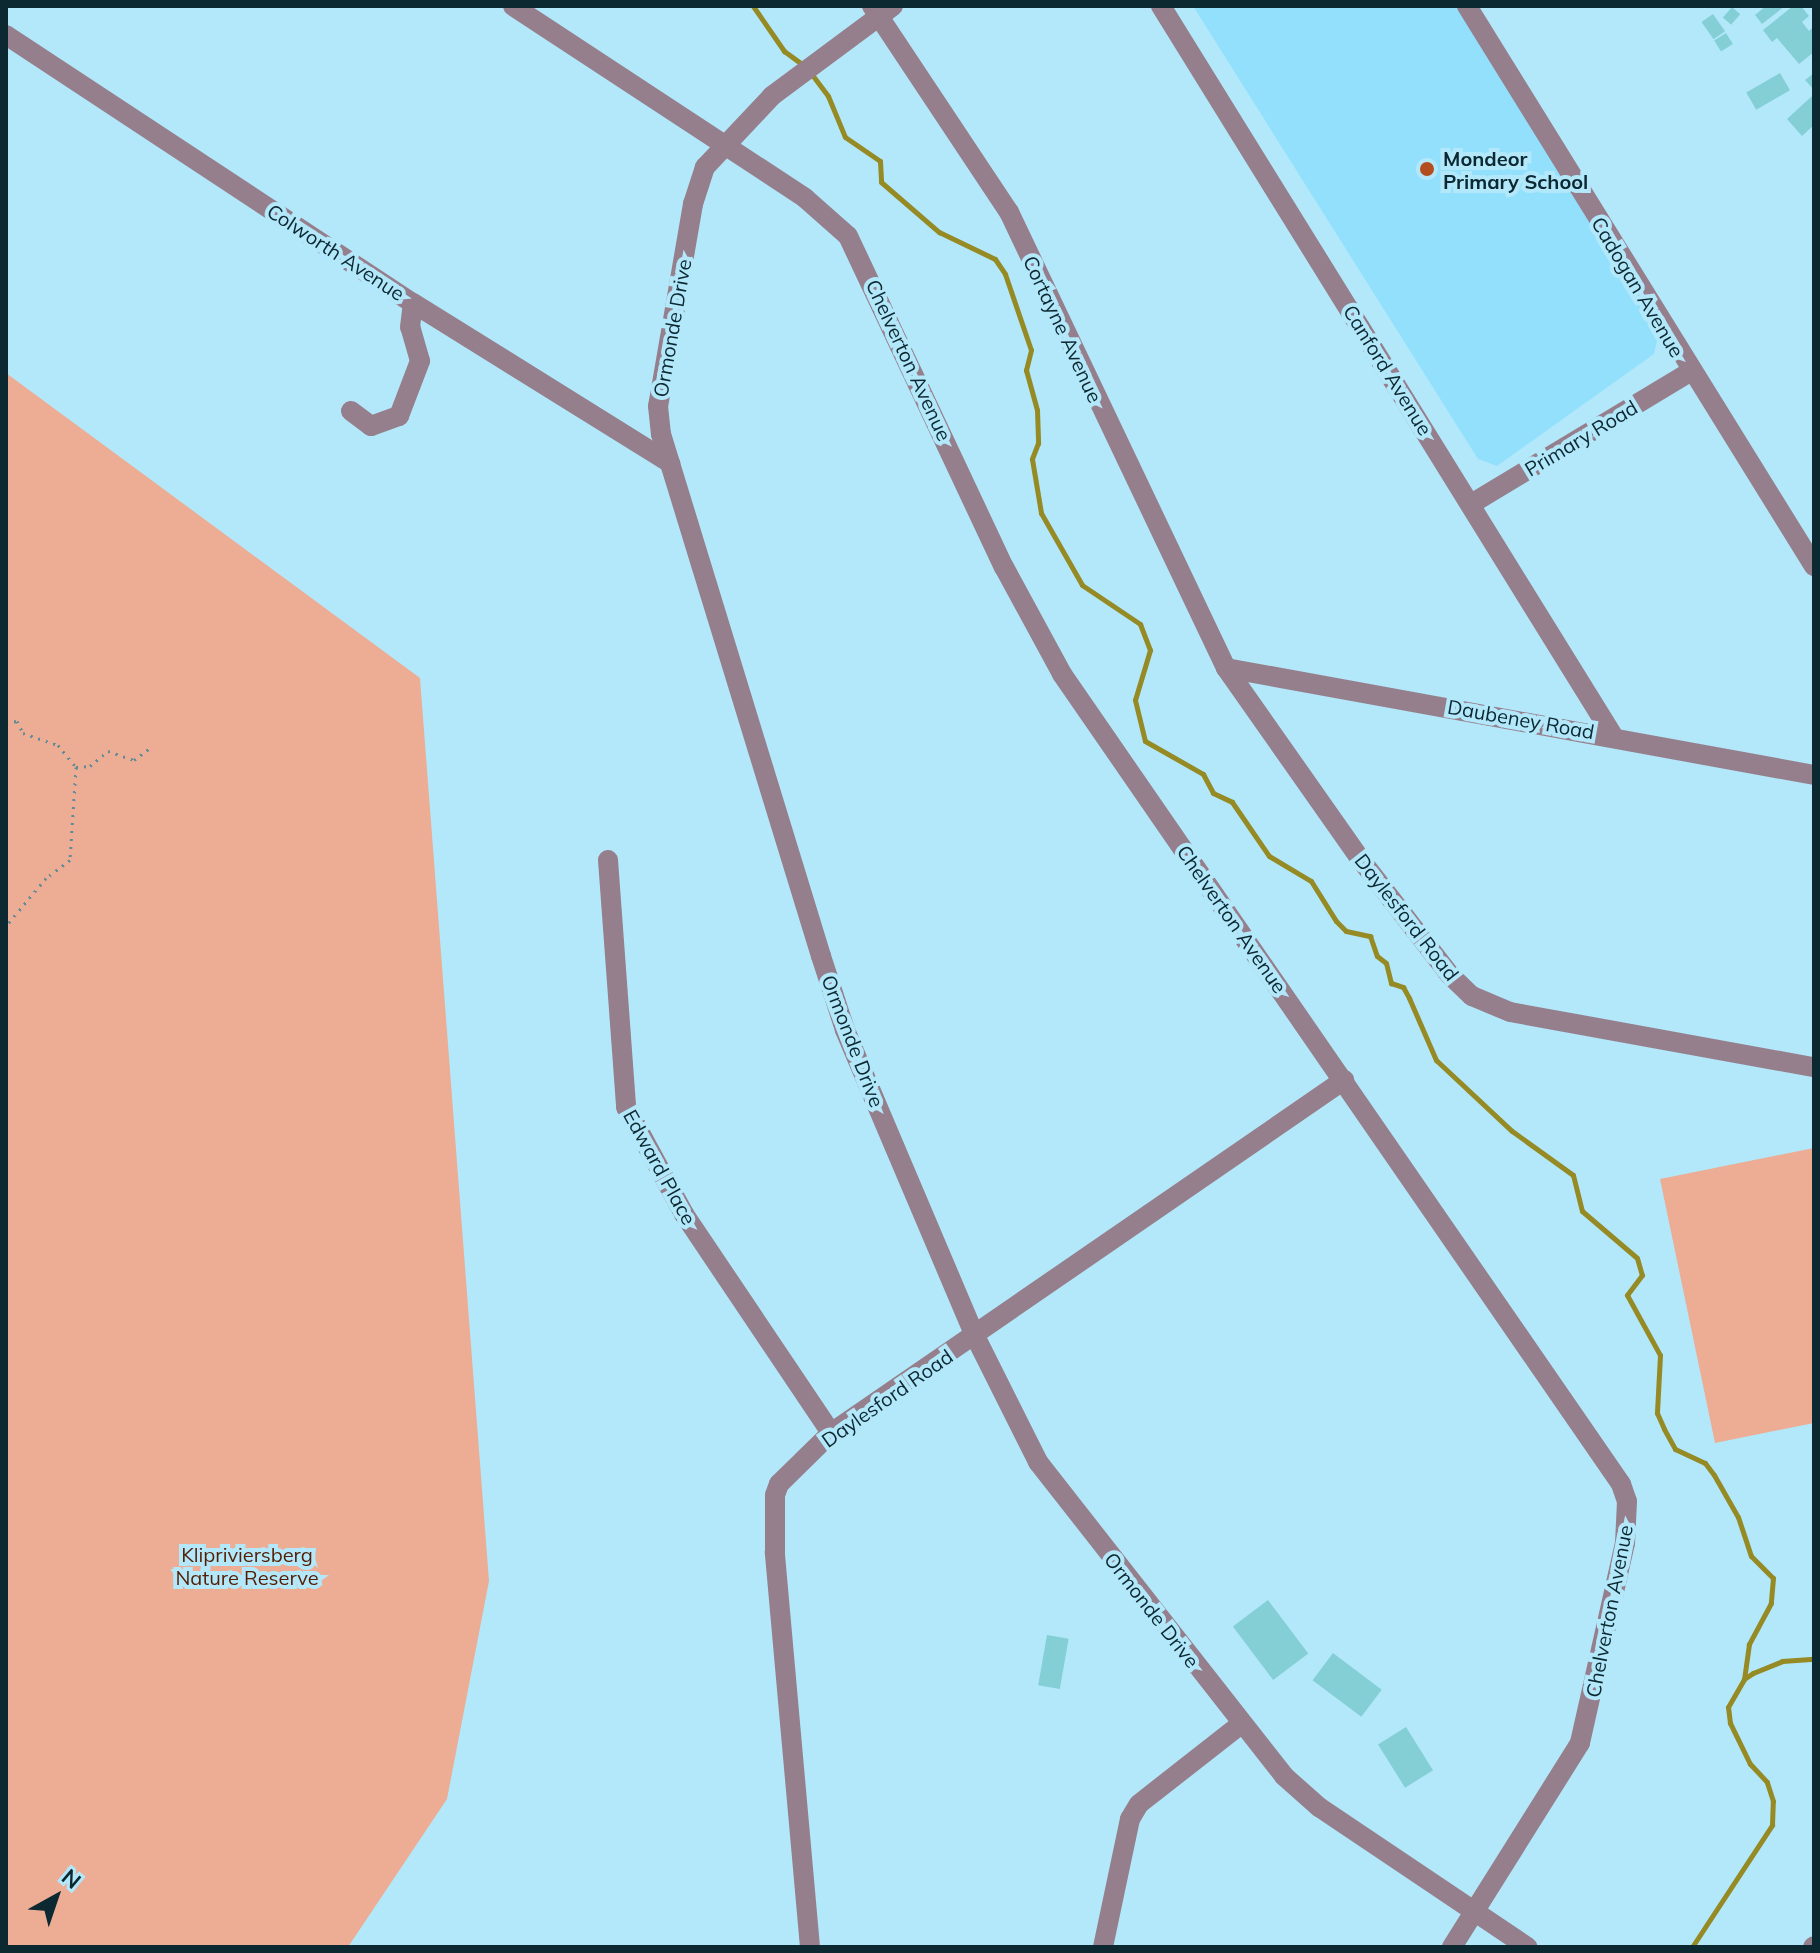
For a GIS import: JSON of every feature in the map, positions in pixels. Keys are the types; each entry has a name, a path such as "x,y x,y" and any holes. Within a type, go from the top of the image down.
{"street":[{"name":"Chelverton Avenue","path":"513,6 805,198 848,236 1034,627 1089,715 1613,1468 1627,1501 1612,1614 1580,1743 1452,1947"},
{"name":"Canford Avenue","path":"1161,6 1612,734"},
{"name":"Cadogan Avenue","path":"1467,6 1690,372 1814,566"},
{"name":"Ormonde Drive","path":"881,8 795,76 723,145 697,187 659,393 658,420 845,1030 976,1338 1038,1462 1241,1724 1309,1798 1527,1947"},
{"name":"Cortayne Avenue","path":"881,8 1009,212 1226,668"},
{"name":"Colworth Avenue","path":"6,35 413,303 670,463"},
{"path":"351,411 371,426 399,416 420,361 410,327 413,303"},
{"name":"Primary Road","path":"1471,504 1690,372"},
{"name":"Daubeney Road","path":"1226,668 1612,734 1814,775"},
{"name":"Daylesford Road","path":"1226,668 1361,860 1450,975 1472,996 1510,1012 1814,1067"},
{"name":"Edward Place","path":"608,860 626,1107 684,1214 831,1433"},
{"name":"Daylesford Road","path":"810,1947 775,1495 787,1475 831,1433 976,1338 1344,1080"},
{"path":"1103,1947 1130,1819 1139,1804 1241,1724"}],"path":[{"path":"6,723 17,721 23,733 58,745 76,767 70,860 46,878 6,926"},
{"path":"76,767 90,766 108,751 134,760 150,748"}],"shaded area":[{"name":"Mondeor Primary School","path":"1193,6 1456,6 1659,332 1654,354 1497,466 1478,459"}],"green space":[{"name":"Klipriviersberg Nature Reserve","path":"6,373 420,678 489,1581 447,1799 348,1947 6,1947"},
{"path":"1814,1148 1814,1423 1715,1443 1660,1179"}],"building":[{"path":"1766,6 1785,6 1762,24 1755,15"},
{"path":"1793,6 1801,6 1809,16 1802,22 1809,31 1814,26 1814,52 1799,64 1777,38 1772,42 1763,30"},
{"path":"1732,7 1740,14 1731,25 1723,18"},
{"path":"1713,14 1725,31 1714,39 1702,22"},
{"path":"1726,33 1733,44 1721,51 1714,40"},
{"path":"1780,73 1790,90 1756,110 1746,92"},
{"path":"1814,73 1814,90 1805,80"},
{"path":"1812,96 1814,125 1802,136 1787,119"},
{"path":"1268,1600 1308,1654 1273,1680 1233,1626"},
{"path":"1047,1635 1069,1639 1060,1689 1038,1685"},
{"path":"1333,1653 1382,1690 1361,1717 1313,1680"},
{"path":"1406,1727 1433,1770 1405,1788 1378,1744"}],"waterway":[{"path":"753,6 784,51 803,65"},
{"path":"810,72 828,96 845,137 880,161 881,182 939,232 995,259 1005,274 1031,350 1026,370 1037,410 1038,443 1032,459 1041,513 1082,585 1140,624 1150,650 1135,700 1145,741 1203,774 1213,793 1232,802 1269,856 1311,881 1336,921 1346,931 1370,936 1377,956 1386,963 1391,983 1403,987 1409,998 1436,1060 1512,1131 1573,1175 1582,1211 1637,1258 1642,1275 1627,1295 1660,1355 1657,1413 1675,1449 1705,1463 1714,1475 1738,1517 1751,1556 1773,1578 1771,1603 1749,1644 1744,1679"},
{"path":"1692,1947 1772,1825 1773,1801 1767,1782 1750,1764 1730,1723 1728,1707 1744,1679 1753,1673 1782,1661 1814,1659"}],"place":[{"name":"Mondeor Primary School","path":"1427,169"}]}
